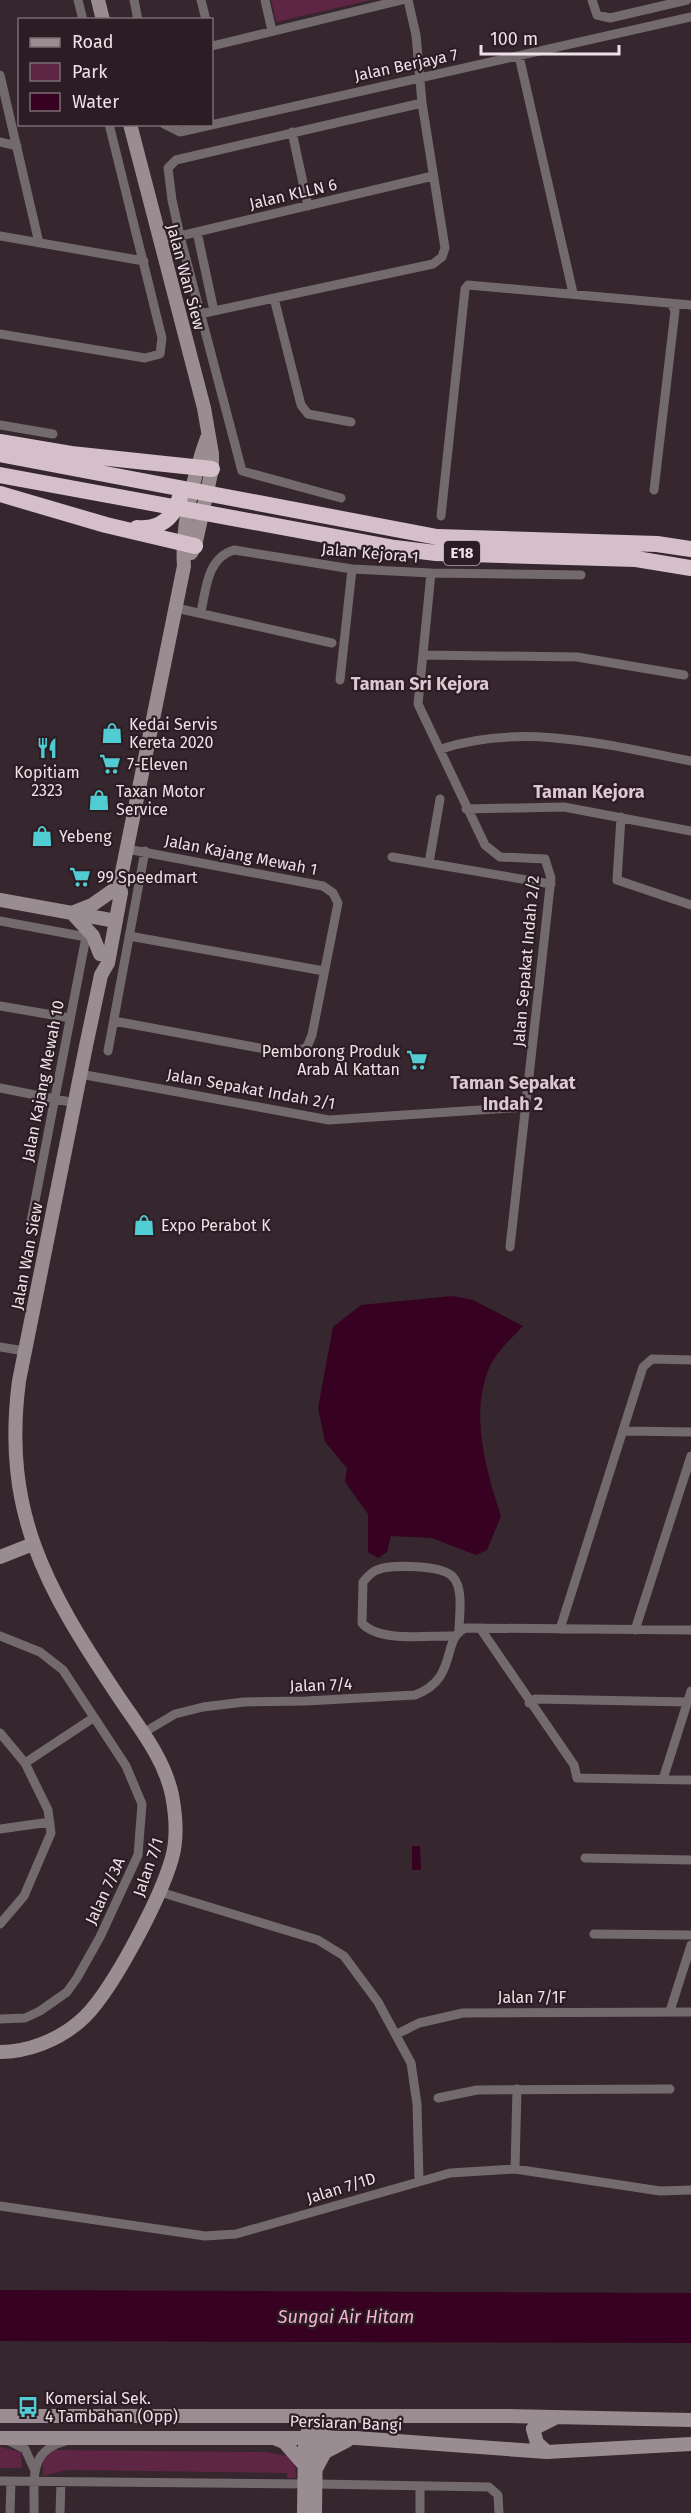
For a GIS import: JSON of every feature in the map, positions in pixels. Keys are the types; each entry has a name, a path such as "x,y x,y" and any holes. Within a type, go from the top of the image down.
{"highway":[{"path":"0,442 71,454 205,468"},
{"name":"E18","path":"0,454 437,537 657,544 691,549"},
{"path":"106,525 152,528 170,517 182,491 182,477 172,463"},
{"name":"E18","path":"0,475 395,548 436,553 636,559 691,567"},
{"path":"0,494 106,525 189,544"}],"street":[{"path":"78,0 82,18"},
{"path":"98,0 102,18"},
{"path":"134,0 138,18"},
{"path":"201,0 206,18"},
{"path":"265,0 273,31"},
{"path":"213,46 402,0"},
{"path":"200,314 433,264 442,257 445,248 422,103 416,35 408,0"},
{"path":"592,0 597,15 610,18 687,0"},
{"name":"Jalan Berjaya 7","path":"213,124 691,17"},
{"path":"519,56 573,293"},
{"path":"0,75 39,243"},
{"path":"341,498 242,471 180,236 168,168 176,160 422,103"},
{"path":"0,334 146,358 160,354 162,338 110,126"},
{"name":"Jalan Wan Siew","path":"101,975 108,963 116,886 127,849 205,468 207,438 204,408 130,126"},
{"name":"Jalan Berjaya 7","path":"168,126 180,132 206,126"},
{"path":"292,132 308,206"},
{"path":"0,142 17,146"},
{"name":"Jalan KLLN 6","path":"159,241 433,176"},
{"path":"197,232 214,311"},
{"path":"0,236 144,261"},
{"path":"441,516 465,290 468,285 474,284 680,306 654,490"},
{"path":"274,298 301,405 308,414 351,423"},
{"path":"0,425 53,435"},
{"name":"Jalan Kejora 1","path":"201,612 211,568 223,555 234,550 352,569 431,573 580,575"},
{"path":"340,680 352,569"},
{"path":"431,573 418,704 441,749 466,809 564,807 691,831"},
{"path":"176,608 332,642"},
{"path":"423,655 577,657 684,675"},
{"path":"441,749 480,739 569,738 691,761"},
{"path":"429,863 440,799"},
{"name":"Jalan Sepakat Indah 2/2","path":"466,809 484,845 496,856 545,859 550,870 551,884 510,1247"},
{"path":"621,817 617,880 691,905"},
{"name":"Jalan Kajang Mewah 1","path":"114,1021 292,1054 307,1047 312,1035 338,903 322,886 127,849"},
{"name":"Jalan Kajang Mewah 1","path":"108,1051 145,851"},
{"path":"392,857 551,884"},
{"path":"72,913 92,905 116,886"},
{"path":"0,900 111,921"},
{"path":"72,913 93,936 100,954"},
{"name":"Jalan Kajang Mewah 10","path":"0,921 86,937 29,1232"},
{"name":"Jalan Wan Siew","path":"33,1544 18,1482 14,1438 16,1409 25,1351 101,975 100,954 111,921"},
{"path":"129,936 324,971"},
{"path":"0,1006 70,1018"},
{"name":"Jalan Sepakat Indah 2/1","path":"80,1074 329,1120 526,1107"},
{"path":"0,1088 75,1102"},
{"path":"0,1347 25,1351"},
{"path":"560,1629 643,1367 647,1361 671,1358 691,1360"},
{"path":"624,1431 691,1432"},
{"path":"636,1630 691,1456"},
{"path":"0,1557 33,1544"},
{"name":"Jalan 7/1","path":"0,2052 30,2048 52,2040 81,2021 93,2009 113,1979 160,1892 172,1857 176,1834 175,1814 166,1776 143,1733 69,1621 47,1581 33,1544"},
{"path":"460,1632 458,1588 454,1577 445,1570 377,1569 363,1582 362,1623 370,1632 382,1635 460,1632 480,1628 691,1630"},
{"path":"480,1628 573,1765 577,1778 691,1780"},
{"name":"Jalan 7/4","path":"143,1733 175,1714 203,1707 244,1702 415,1695 429,1689 441,1678 460,1632"},
{"name":"Jalan 7/3A","path":"0,1636 40,1652 63,1670 126,1766 142,1804 138,1855 100,1937 67,1992 40,2011 25,2018 0,2019"},
{"path":"663,1779 691,1691"},
{"path":"529,1703 535,1699 688,1702"},
{"path":"25,1764 93,1718"},
{"path":"0,1733 25,1764 48,1810 51,1833 24,1896 0,1924"},
{"path":"0,1829 50,1822"},
{"path":"585,1858 691,1860"},
{"path":"160,1892 318,1940 344,1956 397,2034 411,2063 417,2104 419,2180"},
{"path":"594,1934 691,1935"},
{"path":"670,2011 691,1945"},
{"name":"Jalan 7/1F","path":"397,2034 419,2023 463,2013 691,2012"},
{"path":"438,2098 477,2090 670,2089"},
{"path":"515,2169 517,2090"},
{"name":"Jalan 7/1D","path":"0,2206 205,2236 236,2234 450,2173 515,2169 660,2191 691,2190"},
{"name":"Persiaran Bangi","path":"0,2416 561,2416 691,2420"},
{"path":"174,2416 190,2422 297,2423 310,2435 311,2466 315,2484 315,2513"},
{"path":"310,2435 327,2424 477,2423 506,2416"},
{"path":"547,2452 537,2443 533,2428 561,2416"},
{"name":"Persiaran Bangi","path":"0,2438 273,2438 310,2435 547,2452 691,2444"},
{"path":"0,2438 14,2442 25,2449 35,2476"},
{"path":"34,2513 35,2476 39,2457 47,2448 77,2438"},
{"path":"273,2438 284,2442 311,2466"},
{"path":"311,2466 325,2452 356,2438"},
{"path":"0,2481 35,2476 61,2481 489,2487 498,2495 499,2513"},
{"path":"10,2481 10,2513"},
{"path":"60,2513 61,2481"},
{"path":"304,2513 315,2484"},
{"path":"420,2486 420,2513"}],"green space":[{"path":"271,0 371,0 276,22"},
{"path":"0,2447 21,2452 22,2468 0,2468"},
{"path":"54,2450 266,2452 287,2456 295,2464 296,2478 287,2478 287,2473 67,2470 43,2476 43,2460"}],"water":[{"path":"452,1296 473,1300 523,1326 493,1360 484,1384 481,1403 480,1422 485,1461 501,1516 487,1550 476,1555 432,1538 391,1536 387,1552 378,1558 368,1552 368,1514 345,1482 347,1468 325,1442 318,1408 333,1327 361,1305"},
{"path":"412,1846 420,1846 421,1870 412,1870"},
{"name":"Sungai Air Hitam","path":"0,2290 691,2293 691,2343 0,2341"}],"place":[{"name":"Kedai Servis Kereta 2020","path":"112,733"},
{"name":"Kopitiam 2323","path":"47,748"},
{"name":"7-Eleven","path":"110,764"},
{"name":"Taxan Motor Service","path":"99,800"},
{"name":"Yebeng","path":"42,836"},
{"name":"99 Speedmart","path":"80,877"},
{"name":"Pemborong Produk Arab Al Kattan","path":"417,1060"},
{"name":"Expo Perabot K","path":"144,1225"},
{"name":"Komersial Sek. 4 Tambahan (Opp)","path":"28,2407"}],"district":[{"name":"Taman Sri Kejora","path":"420,684"},
{"name":"Taman Kejora","path":"589,792"},
{"name":"Taman Sepakat Indah 2","path":"513,1093"}]}
